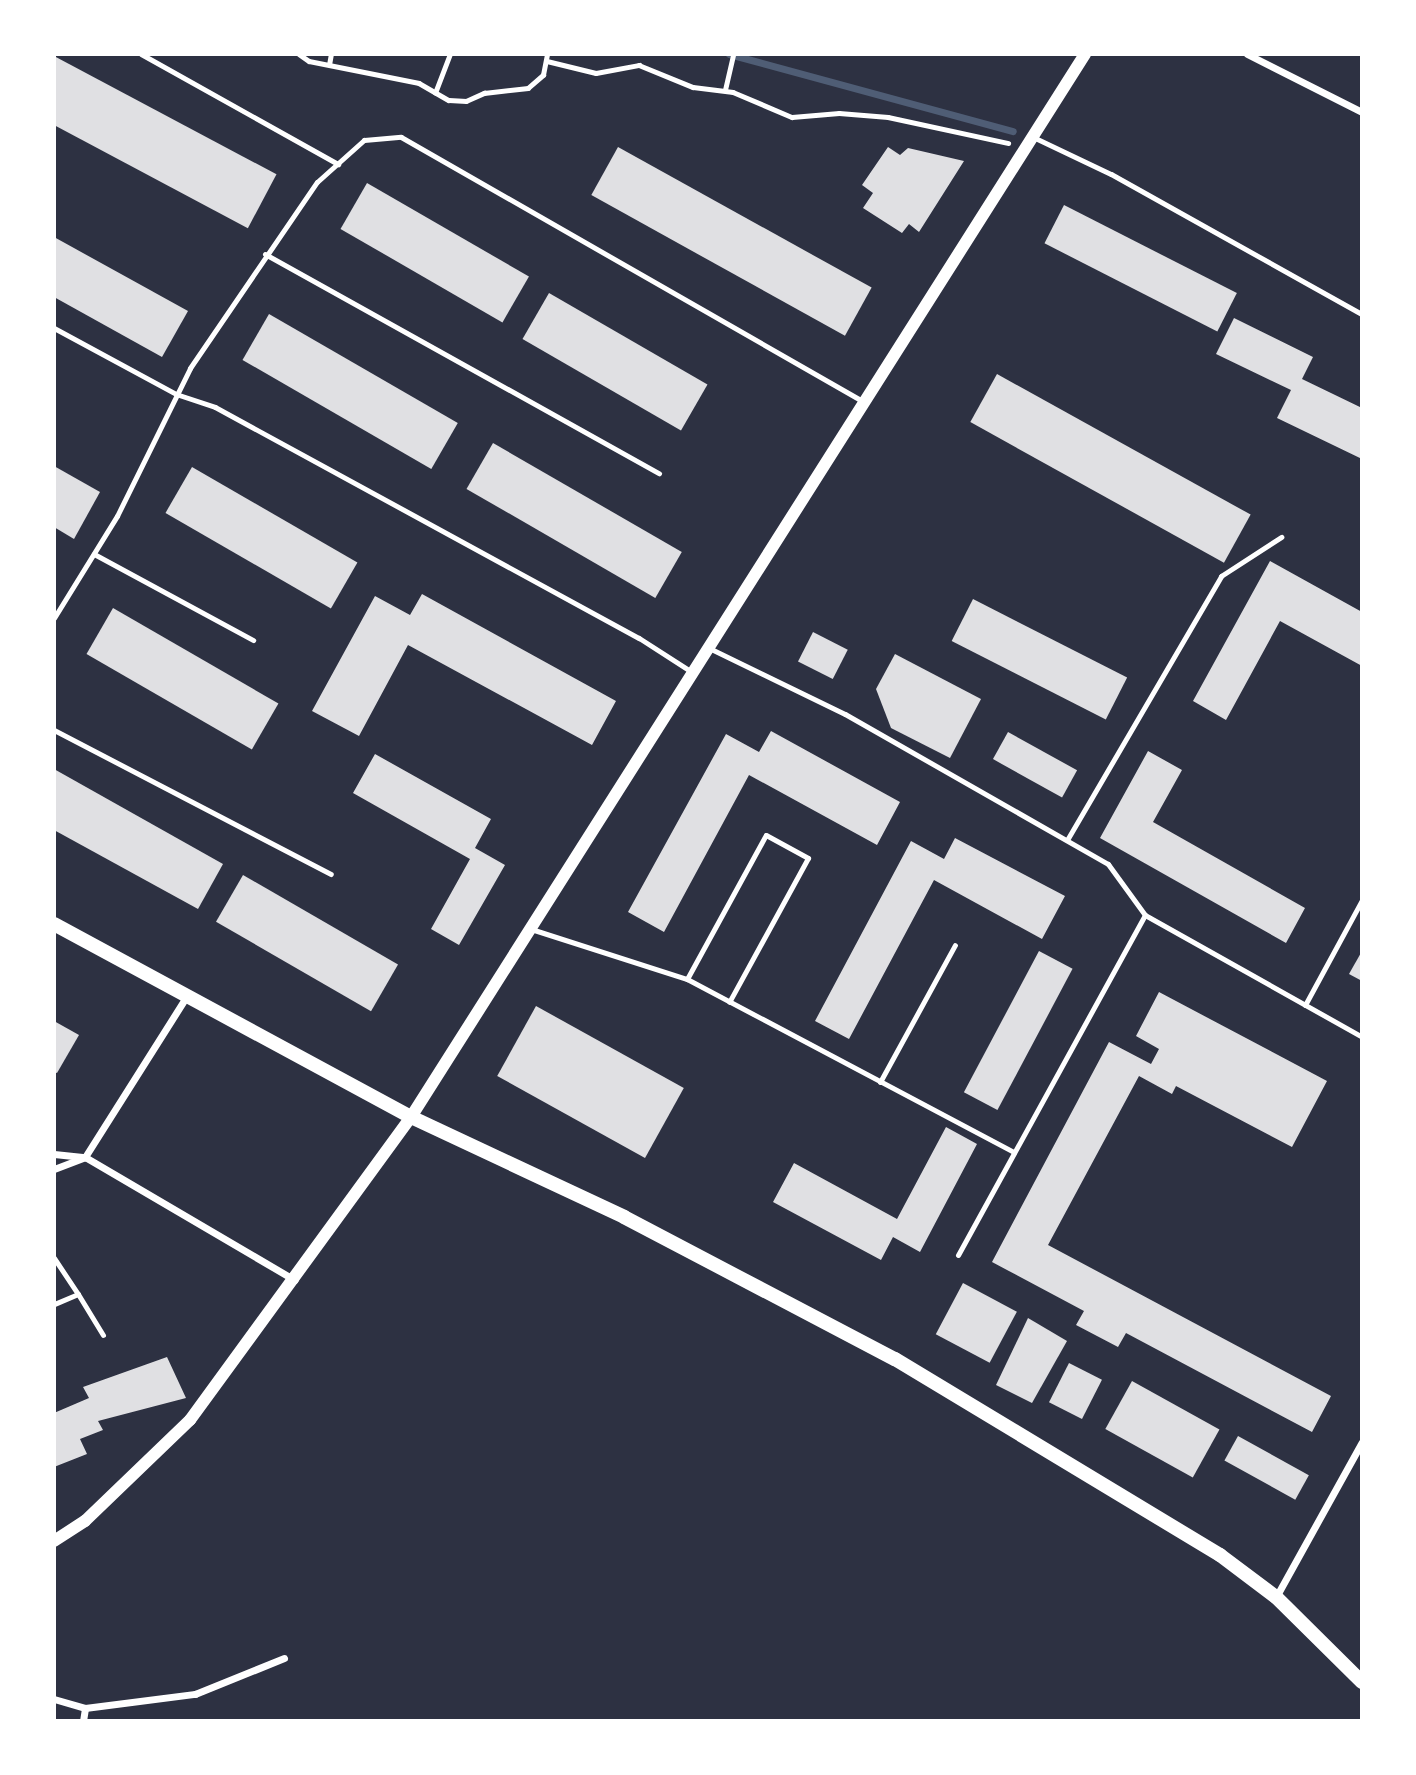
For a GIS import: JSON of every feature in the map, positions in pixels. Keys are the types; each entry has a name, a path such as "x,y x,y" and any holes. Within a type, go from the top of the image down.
{"main road":[{"path":"54,924 185,999 411,1117 636,1223 895,1359 1220,1555 1276,1598 1362,1682"}],"street":[{"path":"54,1541 85,1521 190,1420 295,1280 411,1117 1085,54"},
{"path":"1247,54 1362,112"},
{"path":"54,1169 85,1157 185,999"},
{"path":"54,1154 85,1157 295,1280"},
{"path":"1276,1598 1362,1442"},
{"path":"54,1699 85,1708 195,1694 284,1658"},
{"path":"83,1721 85,1708"}],"lane":[{"path":"141,54 338,164"},
{"path":"54,618 56,610 117,516 176,394 265,254 317,183 364,140 401,137 864,402"},
{"path":"1029,142 1111,174 1362,314"},
{"path":"265,254 660,472"},
{"path":"54,328 176,394 215,407 639,638 693,673"},
{"path":"1067,840 1221,576 1281,537"},
{"path":"94,554 253,640"},
{"path":"709,648 845,714 1108,864 1145,915 1362,1037"},
{"path":"54,730 331,874"},
{"path":"687,979 766,835 808,858 729,1002"},
{"path":"1305,1005 1362,900"},
{"path":"958,1255 1145,915"},
{"path":"531,929 687,979 1014,1152"},
{"path":"880,1082 955,945"},
{"path":"54,1258 103,1335"},
{"path":"54,1304 78,1294"}],"path":[{"path":"299,54 329,65 419,83 435,93 466,101 484,93 519,91 543,75 547,54"},
{"path":"329,65 331,54"},
{"path":"435,93 450,54"},
{"path":"725,90 733,54"},
{"path":"547,61 596,73 639,65 693,87 725,90 792,117 839,113 888,117 1029,142"}],"building":[{"path":"54,56 277,174 248,228 54,125"},
{"path":"618,147 872,288 845,336 591,195"},
{"path":"888,147 900,155 908,148 964,161 919,232 909,224 902,233 863,208 873,193 862,185"},
{"path":"367,183 529,276 502,322 340,229"},
{"path":"1064,205 1237,293 1217,331 1044,243"},
{"path":"54,237 188,311 162,357 54,297"},
{"path":"549,293 707,385 681,430 522,339"},
{"path":"269,314 458,423 431,469 242,360"},
{"path":"1234,318 1313,357 1302,379 1362,408 1362,459 1277,418 1291,390 1216,354"},
{"path":"997,374 1251,515 1224,563 970,422"},
{"path":"493,443 682,552 655,598 466,489"},
{"path":"54,466 100,492 74,539 54,527"},
{"path":"192,467 357,562 331,608 166,513"},
{"path":"1270,561 1362,612 1362,666 1280,621 1226,720 1193,701"},
{"path":"422,594 616,701 592,745 408,645 359,736 312,711 375,596 410,615"},
{"path":"973,599 1127,678 1106,719 952,641"},
{"path":"113,608 278,704 252,749 86,654"},
{"path":"813,632 848,650 833,679 798,661"},
{"path":"895,654 981,699 950,758 891,728 876,689"},
{"path":"771,731 900,802 877,845 749,775 664,932 628,912 726,734 759,752"},
{"path":"1008,732 1077,770 1062,797 993,759"},
{"path":"1148,751 1182,770 1153,822 1305,908 1286,943 1100,838"},
{"path":"375,754 491,819 475,848 505,865 459,945 431,929 470,859 353,793"},
{"path":"54,769 223,864 198,909 54,830"},
{"path":"955,838 1065,896 1042,939 934,880 849,1039 815,1021 911,841 944,859"},
{"path":"243,875 398,964 371,1011 216,922"},
{"path":"1039,951 1073,969 997,1110 964,1092"},
{"path":"1362,951 1362,981 1349,974"},
{"path":"1159,992 1327,1081 1292,1147 1176,1086 1172,1094 1139,1076 1048,1245 1331,1396 1312,1432 1126,1333 1118,1347 1076,1325 1084,1311 992,1262 1109,1042 1151,1064 1159,1049 1136,1036"},
{"path":"536,1006 684,1088 645,1158 497,1076"},
{"path":"54,1021 79,1035 57,1073 54,1072"},
{"path":"946,1127 977,1144 920,1252 893,1237 881,1260 773,1202 794,1163 897,1219"},
{"path":"963,1283 1017,1312 990,1363 936,1334"},
{"path":"1028,1318 1067,1341 1032,1403 996,1385"},
{"path":"167,1357 186,1398 98,1421 103,1430 80,1439 87,1454 54,1467 54,1413 89,1398 83,1387"},
{"path":"1069,1363 1102,1380 1082,1419 1049,1402"},
{"path":"1132,1381 1219,1429 1193,1478 1105,1429"},
{"path":"1238,1436 1309,1475 1295,1500 1224,1460"}],"waterway":[{"path":"729,54 1013,131"}]}
